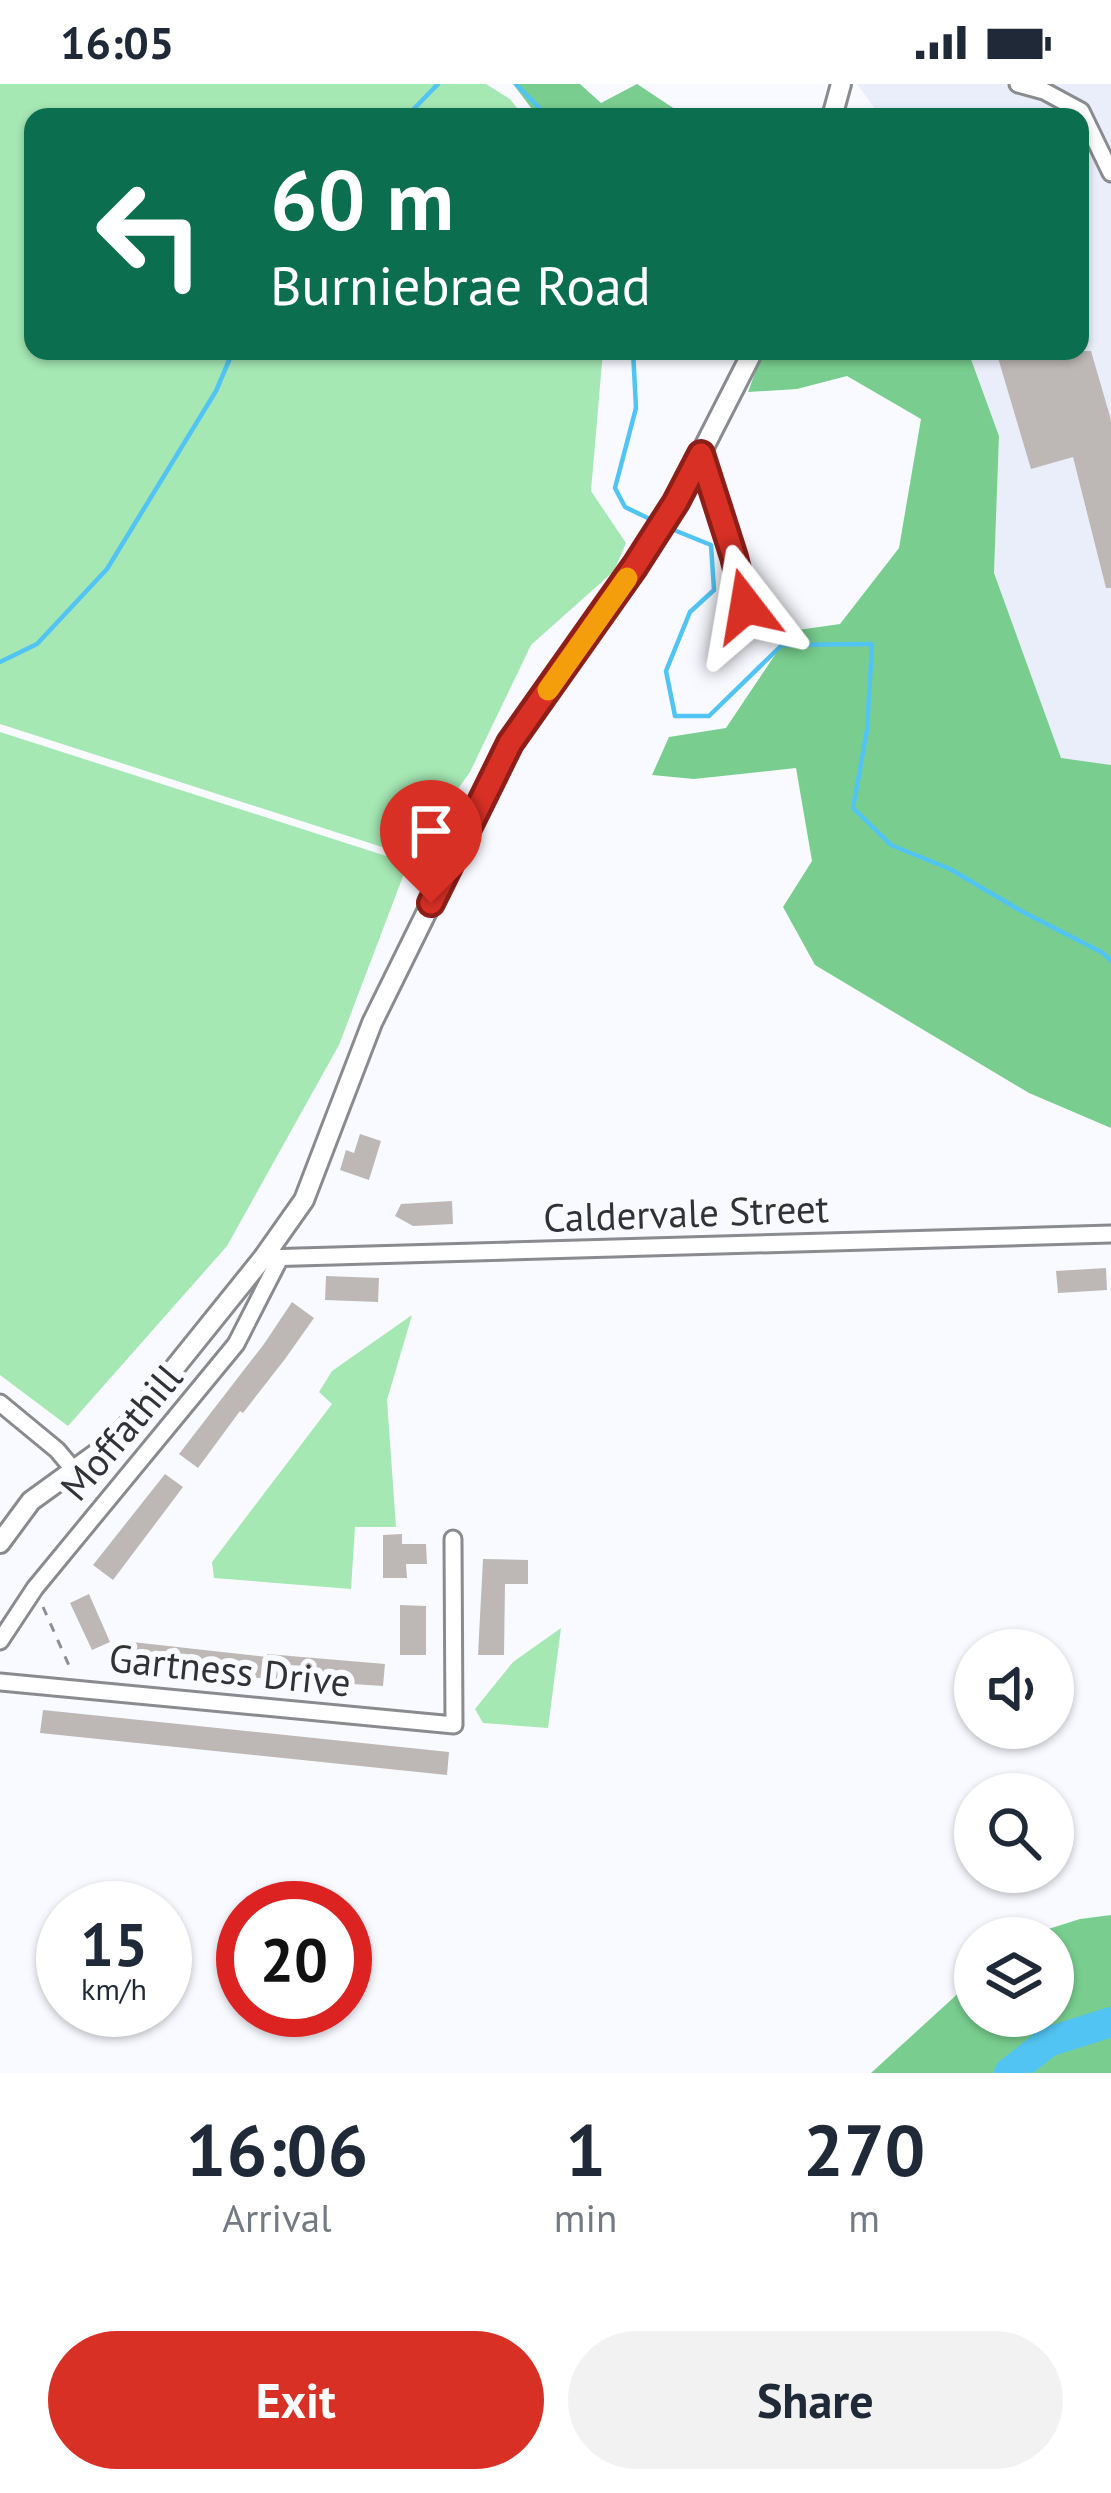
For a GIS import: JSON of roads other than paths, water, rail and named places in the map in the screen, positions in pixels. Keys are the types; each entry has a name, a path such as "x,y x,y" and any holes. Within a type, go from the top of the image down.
{"street":[{"path":"1018,84 1075,108"},
{"path":"1089,126 1110,166"},
{"path":"0,1544 31,1502 107,1446 131,1421 271,1258 304,1200 372,1023 510,743 676,502 748,360"},
{"name":"Caldervale Street","path":"271,1258 1111,1234"},
{"name":"Moffathill","path":"0,1640 35,1588 236,1345 271,1258"},
{"path":"0,1403 73,1469"},
{"name":"Gartness Drive","path":"0,1682 454,1725 453,1539"}],"lane":[{"path":"701,454 746,606"}],"waterway":[{"path":"415,108 438,84"},
{"path":"516,84 539,108"},
{"path":"0,662 37,644 107,569 216,391 229,360"},
{"path":"633,360 636,408 615,488 625,507 658,523"},
{"path":"669,528 711,545 714,590 690,612 666,671 675,716 709,716 782,645 872,644 867,730 853,808 891,845 950,869 1111,961"},
{"path":"1009,2073 1048,2042 1111,2022"}]}
